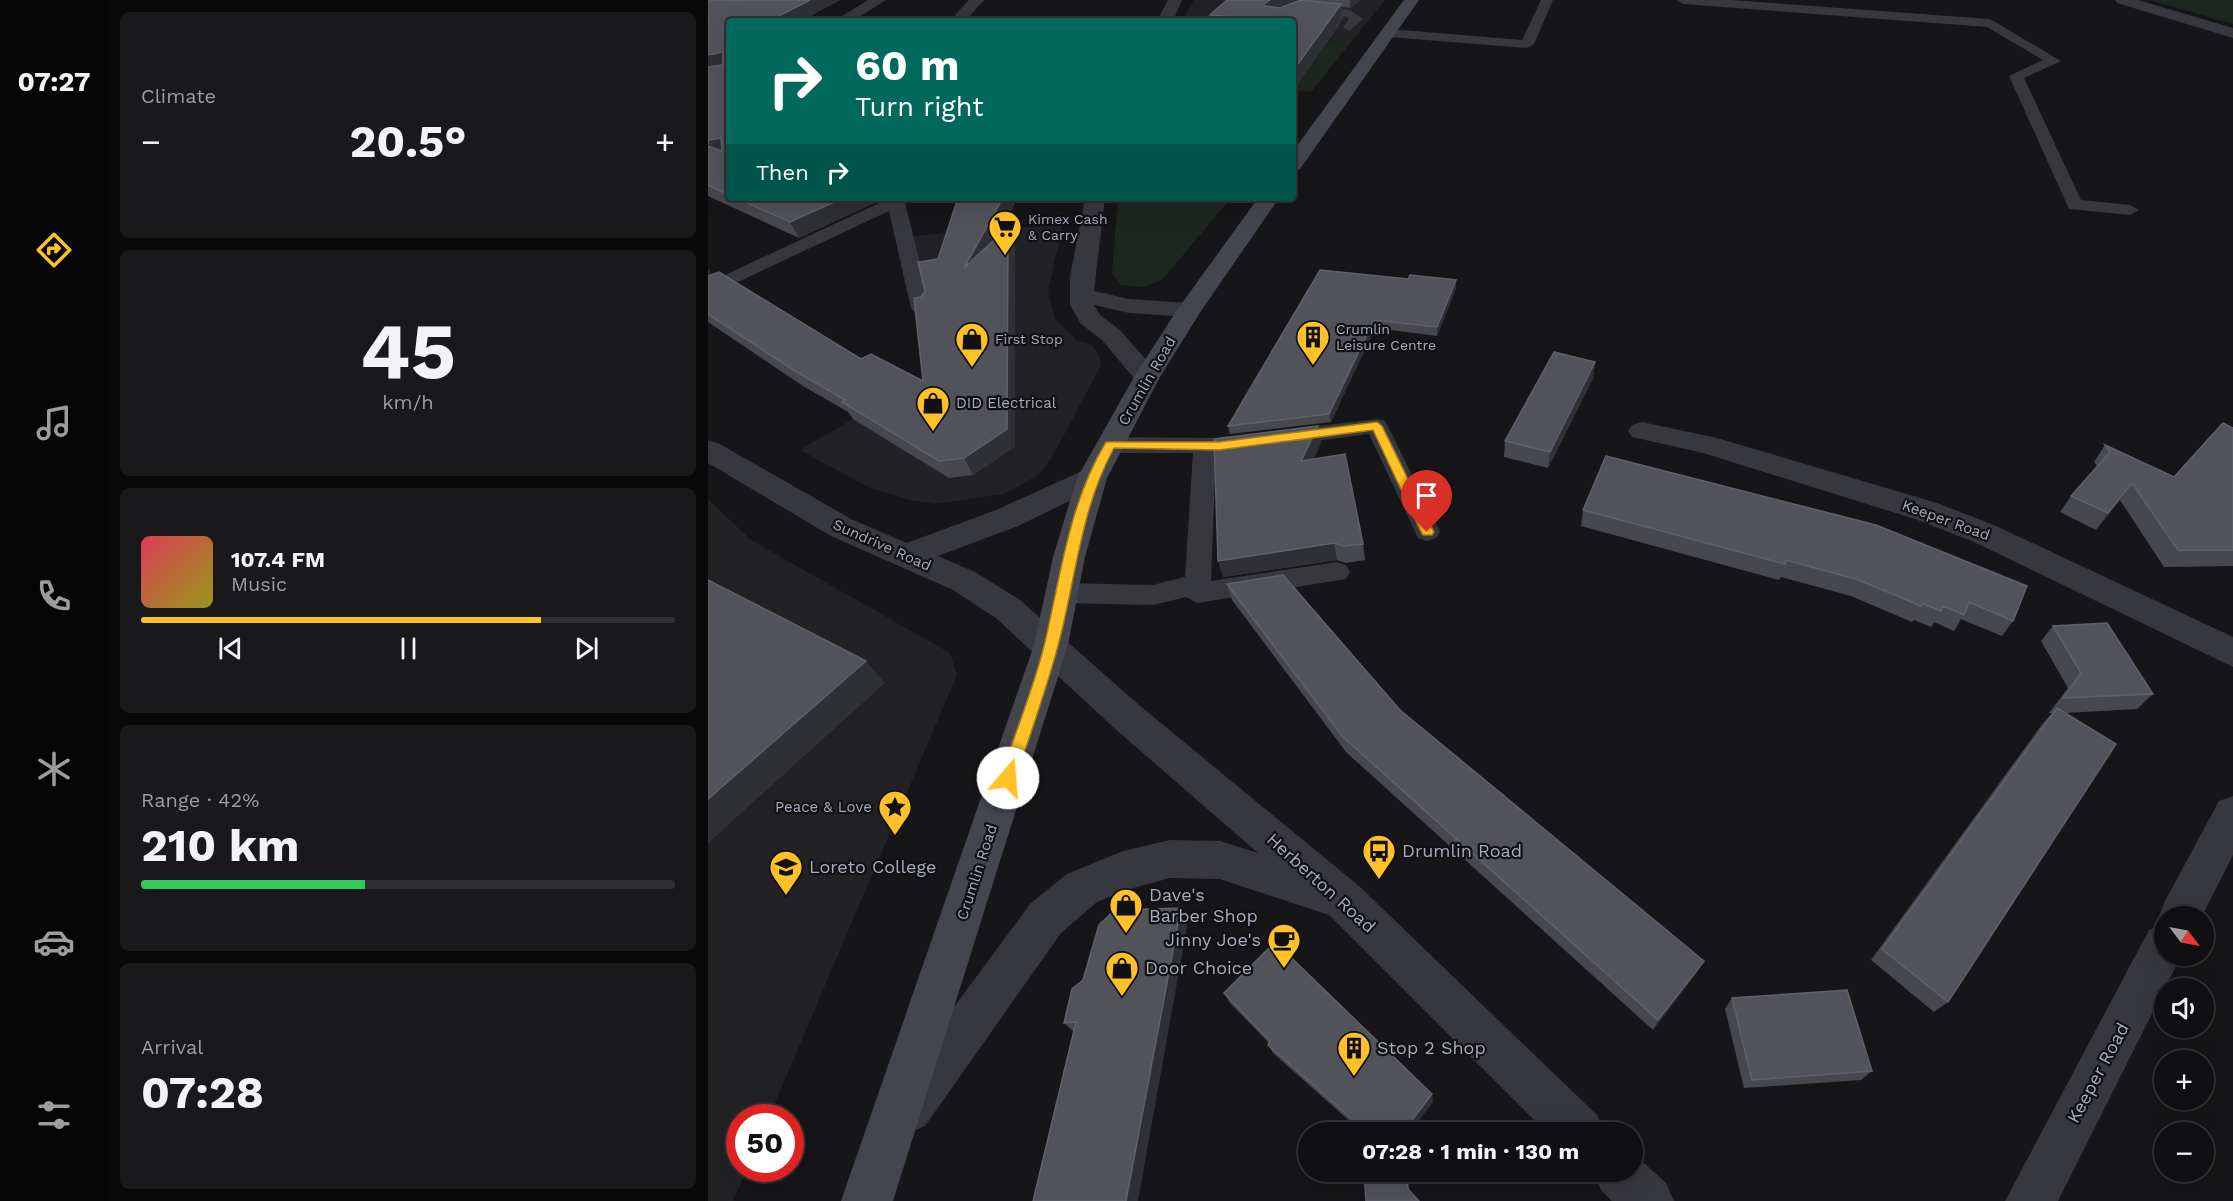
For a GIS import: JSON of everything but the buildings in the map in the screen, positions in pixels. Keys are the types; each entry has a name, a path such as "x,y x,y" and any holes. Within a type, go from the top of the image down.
{"main road":[{"path":"1296,161 1412,0"},
{"name":"Crumlin Road","path":"867,1201 1051,645 1092,477 1147,377 1189,310 1267,201"}],"street":[{"path":"847,18 879,0"},
{"path":"963,15 977,0"},
{"path":"1166,18 1174,0"},
{"path":"2122,0 2233,33"},
{"path":"1095,201 1082,277 1082,305 1090,320 1111,335 1147,377"},
{"path":"1082,295 1129,306 1189,310"},
{"name":"Keeper Road","path":"1642,431 1707,445 1936,515 1996,538 2233,653"},
{"name":"Sundrive Road","path":"708,450 832,523 963,581 1008,609 1051,645"},
{"path":"906,556 1007,518 1092,477"},
{"name":"Herberton Road","path":"1051,645 1126,716 1344,900 1570,1122"},
{"path":"2185,906 2233,814"},
{"path":"892,1131 1046,918 1082,888 1123,871 1170,859 1220,860 1344,900"},
{"name":"Keeper Road","path":"2031,1201 2154,964"},
{"path":"1628,1182 1648,1201"}],"lane":[{"path":"1329,25 1527,44 1547,0"},
{"path":"1683,0 1990,23 2054,61 2016,76 2075,205 2130,210"},
{"path":"1275,18 1282,13 1296,9 1350,14 1357,19 1349,27"},
{"path":"708,290 886,201"},
{"path":"891,201 921,308"},
{"path":"1110,445 1205,446 1377,426 1427,532"},
{"path":"1205,446 1197,593 1337,572"},
{"path":"1062,593 1153,595 1197,584"}],"shaded area":[{"path":"1194,0 1385,0 1351,42 1296,38 1296,18 1184,18"},
{"path":"2150,0 2233,0 2233,24"},
{"path":"1296,38 1351,42 1311,92 1296,90"},
{"path":"1118,201 1228,201 1162,280 1143,287 1121,285 1112,273"},
{"path":"1063,224 1048,291 1055,319 1076,340 1092,345 1099,355 1101,365 1055,452 1040,474 1004,494 935,504 910,500 870,488 800,450 908,387 932,400 913,236"},
{"name":"Loreto College","path":"708,499 751,540 950,653 957,675 775,1104 726,1104 726,1182 741,1182 733,1201 708,1201"}],"place":[{"name":"Kimex Cash & Carry","path":"1005,256"},
{"name":"Crumlin Leisure Centre","path":"1313,366"},
{"name":"First Stop","path":"972,368"},
{"name":"DID Electrical","path":"933,432"},
{"name":"Peace & Love","path":"895,836"},
{"name":"Drumlin Road","path":"1379,880"},
{"name":"Loreto College","path":"786,896"},
{"name":"Dave's Barber Shop","path":"1126,934"},
{"name":"Jinny Joe's","path":"1284,969"},
{"name":"Door Choice","path":"1122,997"},
{"name":"Stop 2 Shop","path":"1354,1077"}],"route":[{"path":"1008,778 1051,645 1069,557 1092,477 1110,445 1219,446 1377,426 1427,532"}]}
